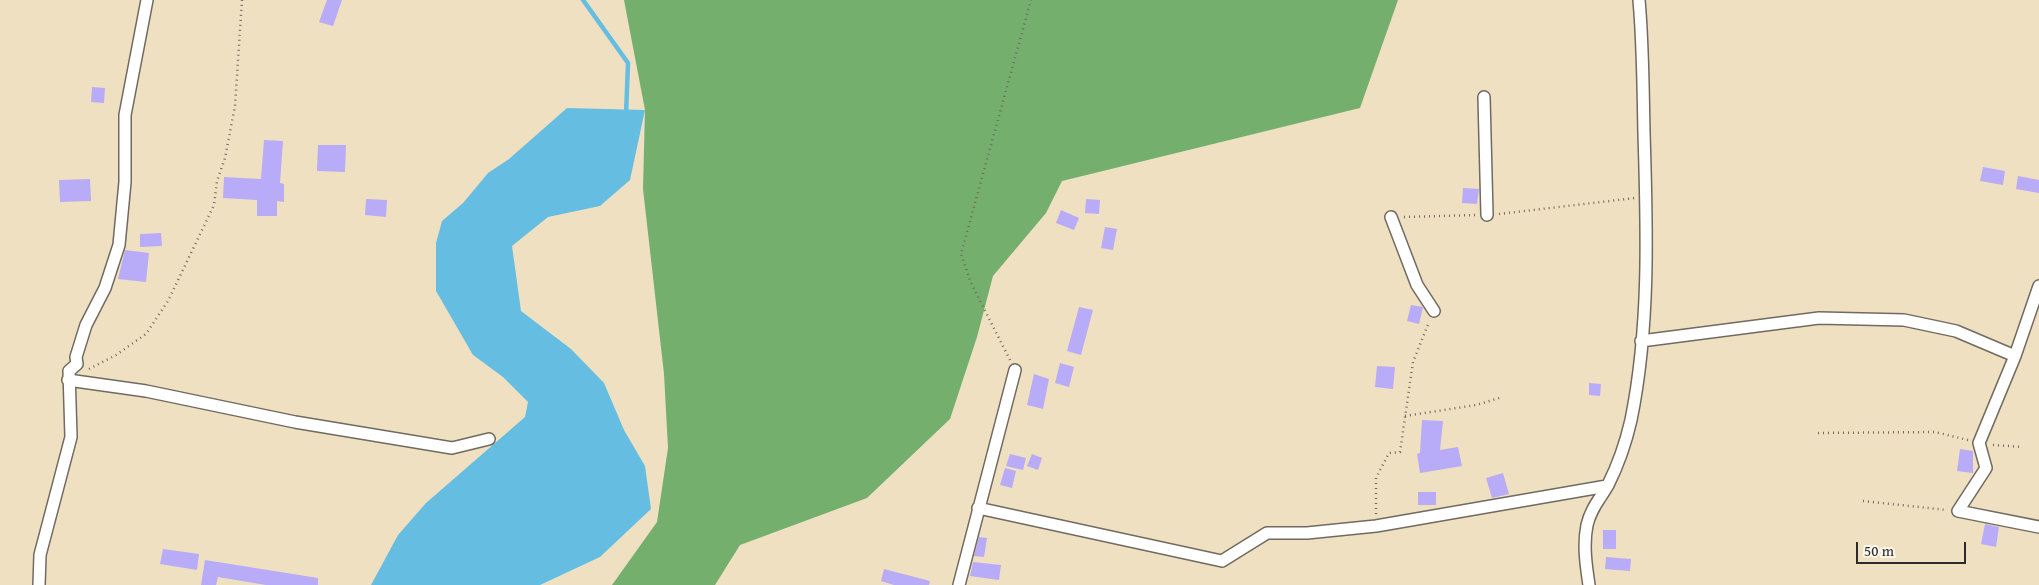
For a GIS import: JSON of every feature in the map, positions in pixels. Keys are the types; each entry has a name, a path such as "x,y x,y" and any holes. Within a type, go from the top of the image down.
{"street":[{"path":"39,585 40,555 71,437 71,372 86,325 105,288 119,245 125,182 125,115 147,0"},
{"path":"1589,585 1585,555 1587,525 1595,502 1607,486 1621,454 1631,421 1641,341 1645,281 1646,196 1644,46 1639,0"},
{"path":"1484,97 1487,215"},
{"path":"1391,217 1417,286 1434,311"},
{"path":"2039,286 2016,356 1979,443 1986,468 1958,511 2039,527"},
{"path":"1641,341 1820,318 1904,320 1956,331 2016,356"},
{"path":"959,585 1014,370"},
{"path":"71,372 146,391 295,422 452,448 489,439"},
{"path":"978,508 1222,561 1267,533 1307,533 1376,526 1607,486"}],"path":[{"path":"71,372 116,355 146,334 168,301 214,205 217,181 235,106 242,0"},
{"path":"1014,370 971,282 961,254 1031,0"},
{"path":"1391,217 1487,215 1646,196"},
{"path":"1376,526 1376,478 1389,453 1400,452 1413,362 1434,311"},
{"path":"1405,416 1476,405 1503,397"},
{"path":"1818,433 1935,432 1979,443 2023,447"},
{"path":"1863,501 1958,511"}],"green space":[{"path":"624,0 1398,0 1360,108 1062,181 1046,213 993,276 977,337 950,419 867,498 740,545 715,585 612,585 657,522 668,448 664,374 643,189 645,110"}],"water":[{"path":"567,108 645,110 630,180 600,206 548,217 512,246 521,311 571,349 604,383 624,430 645,466 651,509 600,557 540,585 371,585 398,535 426,503 525,417 528,402 503,377 473,355 436,291 436,243 442,221 463,203 488,173 509,159"}],"building":[{"path":"327,0 342,0 333,26 319,22"},
{"path":"92,87 105,88 104,103 91,102"},
{"path":"264,140 283,141 280,183 284,184 284,202 277,201 277,216 257,216 257,200 223,198 224,177 261,179"},
{"path":"318,145 346,145 345,172 317,171"},
{"path":"1983,167 2005,171 2003,185 1980,181"},
{"path":"2018,176 2039,180 2039,193 2016,189"},
{"path":"90,179 91,201 60,202 59,180"},
{"path":"1463,188 1479,189 1477,204 1462,203"},
{"path":"366,199 387,200 386,217 365,215"},
{"path":"1086,199 1100,200 1099,214 1085,213"},
{"path":"1061,210 1079,218 1074,230 1056,223"},
{"path":"1105,227 1117,229 1113,250 1101,248"},
{"path":"161,233 162,246 140,247 140,234"},
{"path":"125,250 149,253 146,282 118,279"},
{"path":"1411,305 1423,307 1419,324 1407,321"},
{"path":"1079,307 1093,310 1081,355 1067,351"},
{"path":"1060,363 1074,367 1069,387 1055,383"},
{"path":"1377,366 1395,367 1393,389 1375,387"},
{"path":"1034,374 1049,379 1043,409 1027,405"},
{"path":"1589,383 1601,384 1600,396 1589,395"},
{"path":"1422,420 1443,421 1440,450 1458,447 1462,466 1420,473 1417,454 1420,453"},
{"path":"1960,449 1973,451 1973,473 1957,471"},
{"path":"1010,454 1026,458 1023,470 1006,466"},
{"path":"1032,454 1042,458 1038,470 1027,466"},
{"path":"1005,468 1016,471 1012,488 1000,485"},
{"path":"1503,473 1509,494 1492,498 1486,478"},
{"path":"1418,492 1436,492 1436,505 1418,505"},
{"path":"1985,524 1999,527 1996,547 1981,544"},
{"path":"1603,530 1616,530 1616,549 1603,549"},
{"path":"979,537 987,538 984,557 974,556"},
{"path":"163,549 199,554 197,570 160,564"},
{"path":"1606,557 1631,559 1630,571 1605,569"},
{"path":"205,560 318,578 318,585 266,585 218,577 216,585 201,585"},
{"path":"973,562 1001,565 999,580 970,576"},
{"path":"884,569 930,581 929,585 894,585 881,581"}],"waterway":[{"path":"583,0 628,63 626,115"}]}
